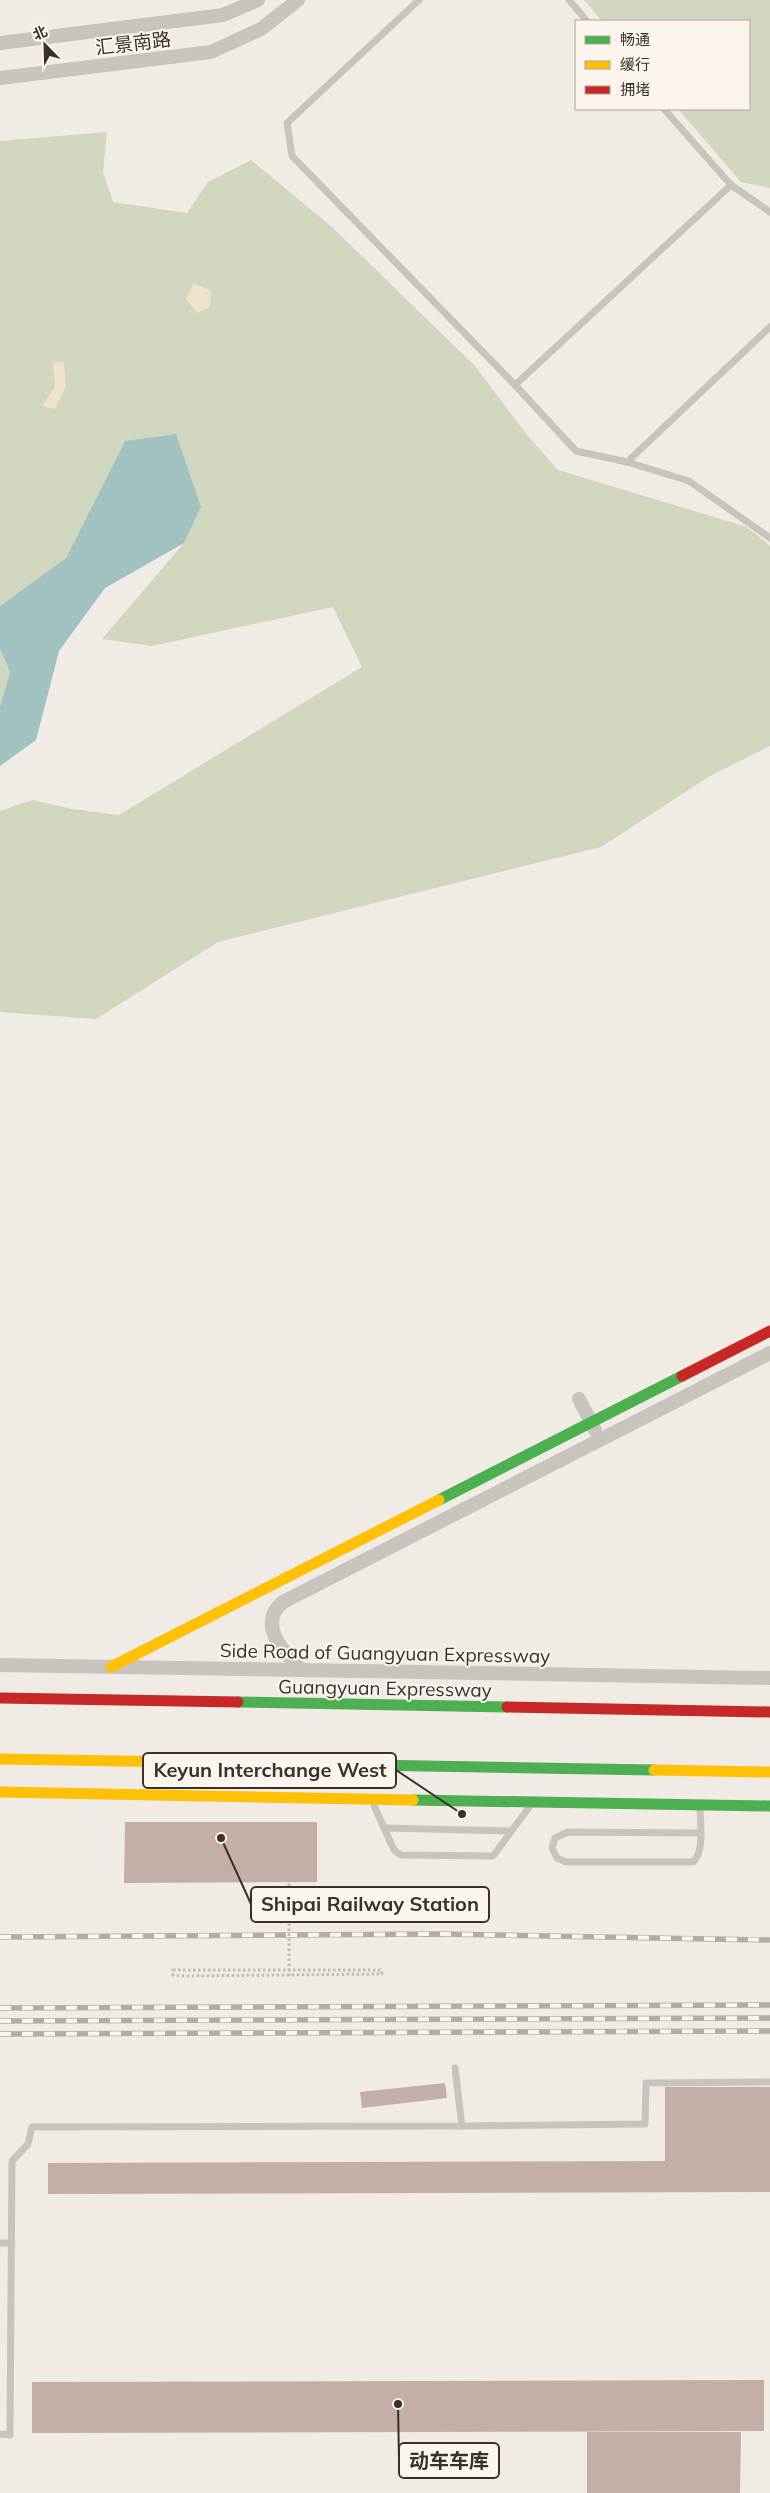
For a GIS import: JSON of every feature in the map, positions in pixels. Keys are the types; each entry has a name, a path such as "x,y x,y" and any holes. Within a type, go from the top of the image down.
{"main road":[{"path":"111,1667 770,1330"},
{"name":"Guangyuan Expressway","path":"0,1698 770,1712"},
{"path":"0,1759 770,1772"},
{"path":"0,1792 770,1806"}],"street":[{"name":"汇景南路","path":"0,43 223,15 258,0"},
{"name":"汇景南路","path":"0,78 210,52 261,29 298,0"},
{"path":"301,1670 281,1648 273,1632 274,1612 283,1602 770,1353"},
{"path":"579,1399 600,1440"},
{"name":"Side Road of Guangyuan Expressway","path":"0,1665 770,1678"}],"lane":[{"path":"419,0 287,123 292,156 515,385 576,451 627,462 689,481 770,538"},
{"path":"569,0 587,20"},
{"path":"665,110 731,185 770,212"},
{"path":"515,385 731,185"},
{"path":"627,462 770,328"},
{"path":"371,1799 394,1850 401,1855 493,1856 509,1831 533,1802"},
{"path":"700,1804 700,1833 697,1858 693,1862 566,1862 557,1858 552,1848 555,1838 568,1832 700,1833"},
{"path":"384,1828 509,1831"},
{"path":"455,2068 462,2126"},
{"path":"0,2434 10,2435 12,2161 28,2144 32,2127 645,2124 646,2083 770,2082"},
{"path":"0,2243 12,2243"}],"path":[{"path":"289,1882 289,1976"},
{"path":"173,1970 381,1970 382,1974 289,1976 182,1976 173,1975 173,1970"}],"green space":[{"path":"584,0 770,0 770,188 741,182 679,110 750,110 750,20 601,20"},
{"path":"107,132 103,172 113,202 187,213 208,182 251,160 332,227 475,366 527,435 558,470 747,527 770,546 770,746 710,776 601,847 218,942 96,1019 0,1012 0,811 32,800 72,809 119,815 362,667 333,607 152,646 102,639 184,543 201,507 125,441 66,558 0,606 0,141"},
{"path":"0,649 10,672 0,707"}],"sand":[{"path":"194,283 211,291 210,307 197,313 186,299"},
{"path":"64,362 66,386 55,409 42,406 55,387 53,363"}],"water":[{"path":"176,434 201,507 184,543 105,588 59,651 36,740 0,766 0,707 10,672 0,649 0,606 66,558 125,441"}],"building":[{"path":"125,1822 317,1822 317,1882 124,1883"},
{"path":"445,2083 447,2098 362,2108 360,2092"},
{"path":"665,2087 770,2087 770,2192 48,2194 48,2163 665,2161"},
{"path":"764,2380 764,2431 32,2433 32,2382"},
{"path":"587,2432 741,2432 740,2493 587,2493"}],"railway":[{"path":"0,1937 440,1934 770,1940"},
{"path":"0,2008 770,2005"},
{"path":"0,2021 770,2018"},
{"path":"0,2034 770,2031"}],"traffic: fast":[{"path":"439,1500 682,1376"},
{"path":"238,1702 507,1707"},
{"path":"368,1765 654,1770"},
{"path":"413,1800 770,1806"}],"traffic: slow":[{"path":"111,1667 439,1500"},
{"path":"0,1759 368,1765"},
{"path":"654,1770 770,1772"},
{"path":"0,1792 413,1800"}],"traffic: jam":[{"path":"682,1376 770,1331"},
{"path":"0,1698 238,1702"},
{"path":"507,1707 770,1712"}],"place":[{"name":"Keyun Interchange West","path":"462,1814"},
{"name":"Shipai Railway Station","path":"221,1838"},
{"name":"动车车库","path":"398,2404"}]}
